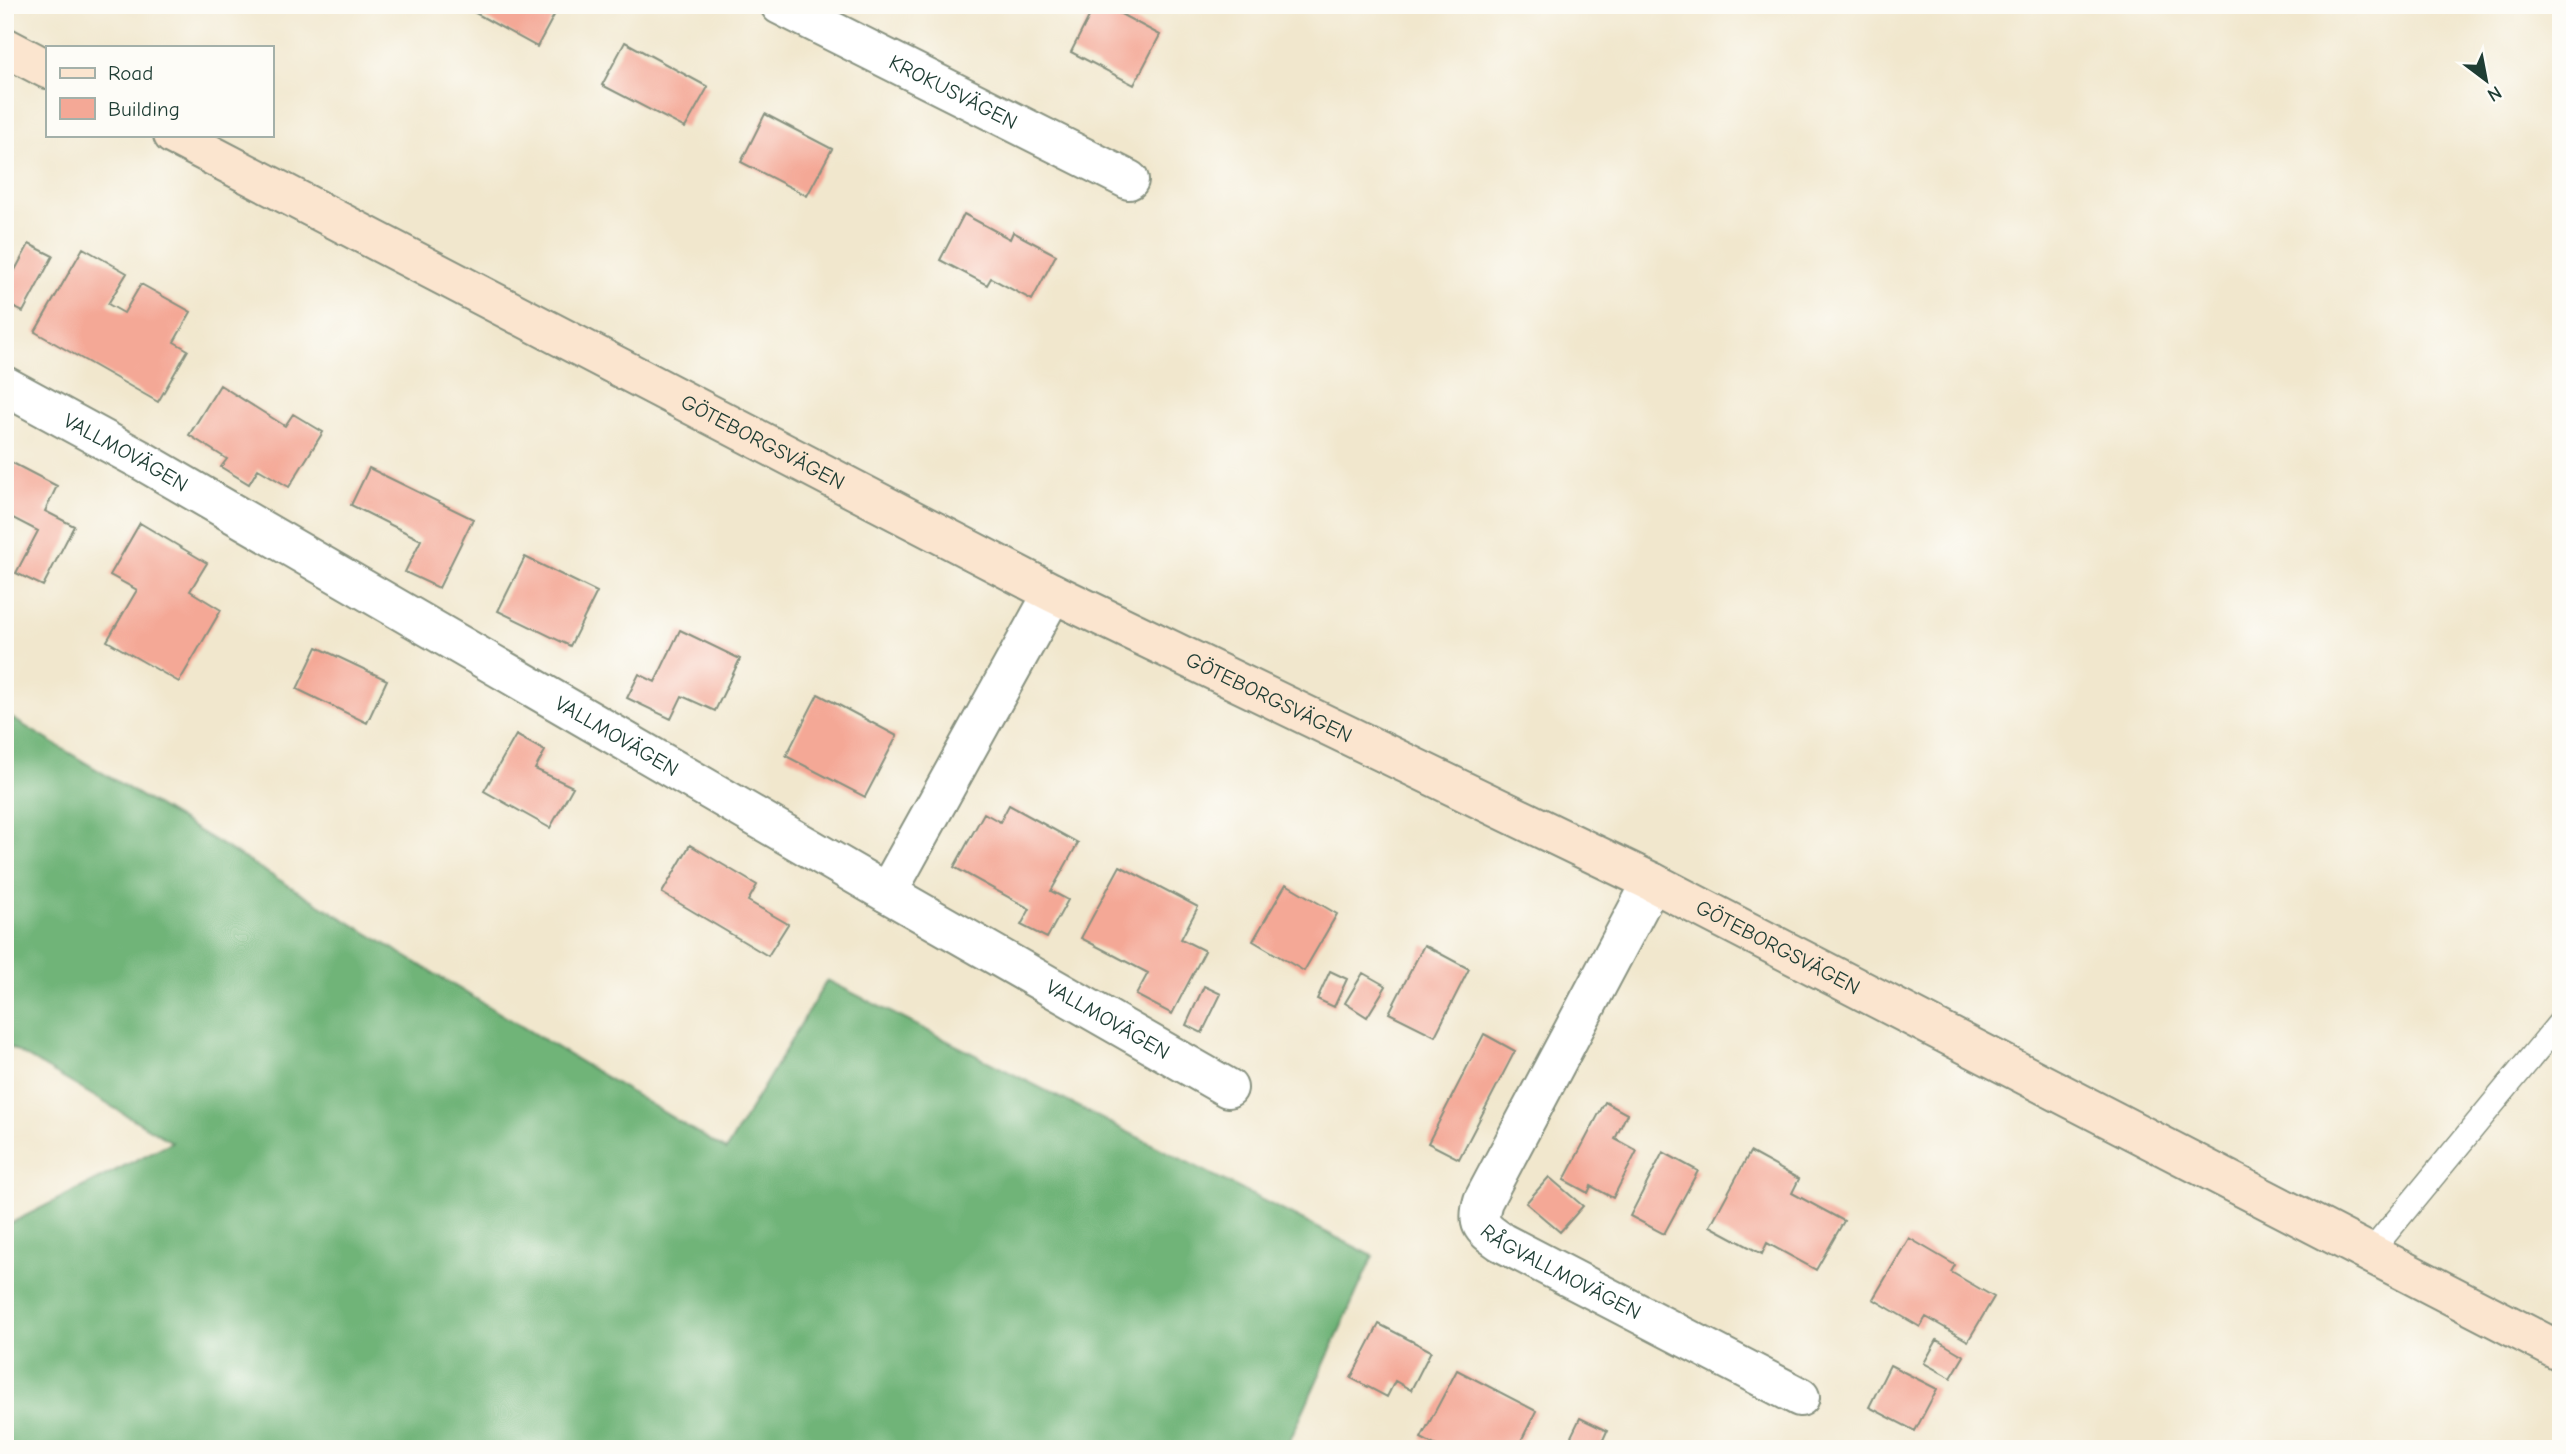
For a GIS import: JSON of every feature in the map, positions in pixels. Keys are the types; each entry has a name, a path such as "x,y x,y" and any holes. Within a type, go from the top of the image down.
{"street":[{"name":"KROKUSVÄGEN","path":"780,5 1129,180"},
{"path":"5,47 46,68"},
{"name":"GÖTEBORGSVÄGEN","path":"175,136 1053,593 1652,881 2561,1352"},
{"name":"VALLMOVÄGEN","path":"5,386 141,460 887,894 1228,1088"},
{"path":"887,894 1053,593"},
{"name":"RÅGVALLMOVÄGEN","path":"1652,881 1483,1201 1479,1215 1482,1228 1501,1241 1800,1396"}],"lane":[{"path":"2369,1254 2561,1021"}],"green space":[{"path":"5,714 726,1150 827,980 1373,1256 1286,1449 5,1449 5,1226 172,1142 5,1044"}],"building":[{"path":"461,5 553,5 558,8 537,47"},
{"path":"1095,5 1104,5 1160,35 1134,85 1071,52"},
{"path":"625,42 708,87 685,128 602,85"},
{"path":"765,114 832,149 807,196 741,162"},
{"path":"964,214 1010,239 1013,232 1056,255 1032,300 991,278 987,285 940,260"},
{"path":"29,244 53,256 23,312 5,303 5,268 14,272"},
{"path":"83,248 127,273 108,304 124,313 141,284 191,312 174,342 188,350 158,402 35,332"},
{"path":"220,385 285,426 293,414 323,432 289,487 258,469 249,484 221,467 227,459 189,435"},
{"path":"5,459 57,486 45,511 74,526 43,586 16,573 38,531 5,514"},
{"path":"369,468 473,519 439,588 405,572 421,540 351,505"},
{"path":"140,523 207,563 190,591 221,610 179,682 107,641 137,590 110,575"},
{"path":"525,557 597,592 570,646 498,611"},
{"path":"680,630 740,659 715,711 682,696 671,719 627,698 639,674 655,682"},
{"path":"317,647 387,680 367,723 297,689"},
{"path":"818,694 897,736 865,797 786,756"},
{"path":"516,735 545,751 535,769 573,787 550,828 484,791"},
{"path":"1009,805 1078,843 1051,891 1068,900 1047,938 1021,925 1030,909 954,867 984,813 1000,822"},
{"path":"690,845 757,885 748,901 788,924 768,956 662,893"},
{"path":"1120,866 1198,907 1181,939 1205,951 1172,1014 1136,995 1148,973 1081,938"},
{"path":"1286,884 1337,914 1304,971 1253,941"},
{"path":"1424,945 1469,969 1435,1036 1389,1013"},
{"path":"1330,971 1347,979 1334,1007 1317,999"},
{"path":"1363,973 1386,986 1367,1017 1345,1003"},
{"path":"1204,986 1221,994 1202,1033 1186,1025"},
{"path":"1484,1034 1515,1051 1459,1159 1428,1143"},
{"path":"1605,1102 1627,1114 1615,1139 1637,1151 1613,1198 1591,1186 1588,1193 1564,1180"},
{"path":"1663,1152 1698,1171 1664,1234 1630,1216"},
{"path":"1750,1152 1799,1179 1792,1193 1844,1221 1816,1270 1767,1243 1762,1254 1710,1226"},
{"path":"1549,1177 1583,1206 1560,1232 1526,1203"},
{"path":"1909,1238 1955,1265 1951,1272 1994,1297 1968,1341 1926,1317 1920,1327 1873,1299"},
{"path":"1379,1324 1431,1351 1411,1390 1395,1381 1387,1397 1351,1378"},
{"path":"1937,1340 1964,1356 1951,1378 1924,1363"},
{"path":"1890,1365 1937,1389 1915,1431 1869,1407"},
{"path":"1457,1370 1536,1411 1517,1449 1442,1449 1421,1438"},
{"path":"1580,1418 1607,1431 1599,1449 1565,1449"}]}
